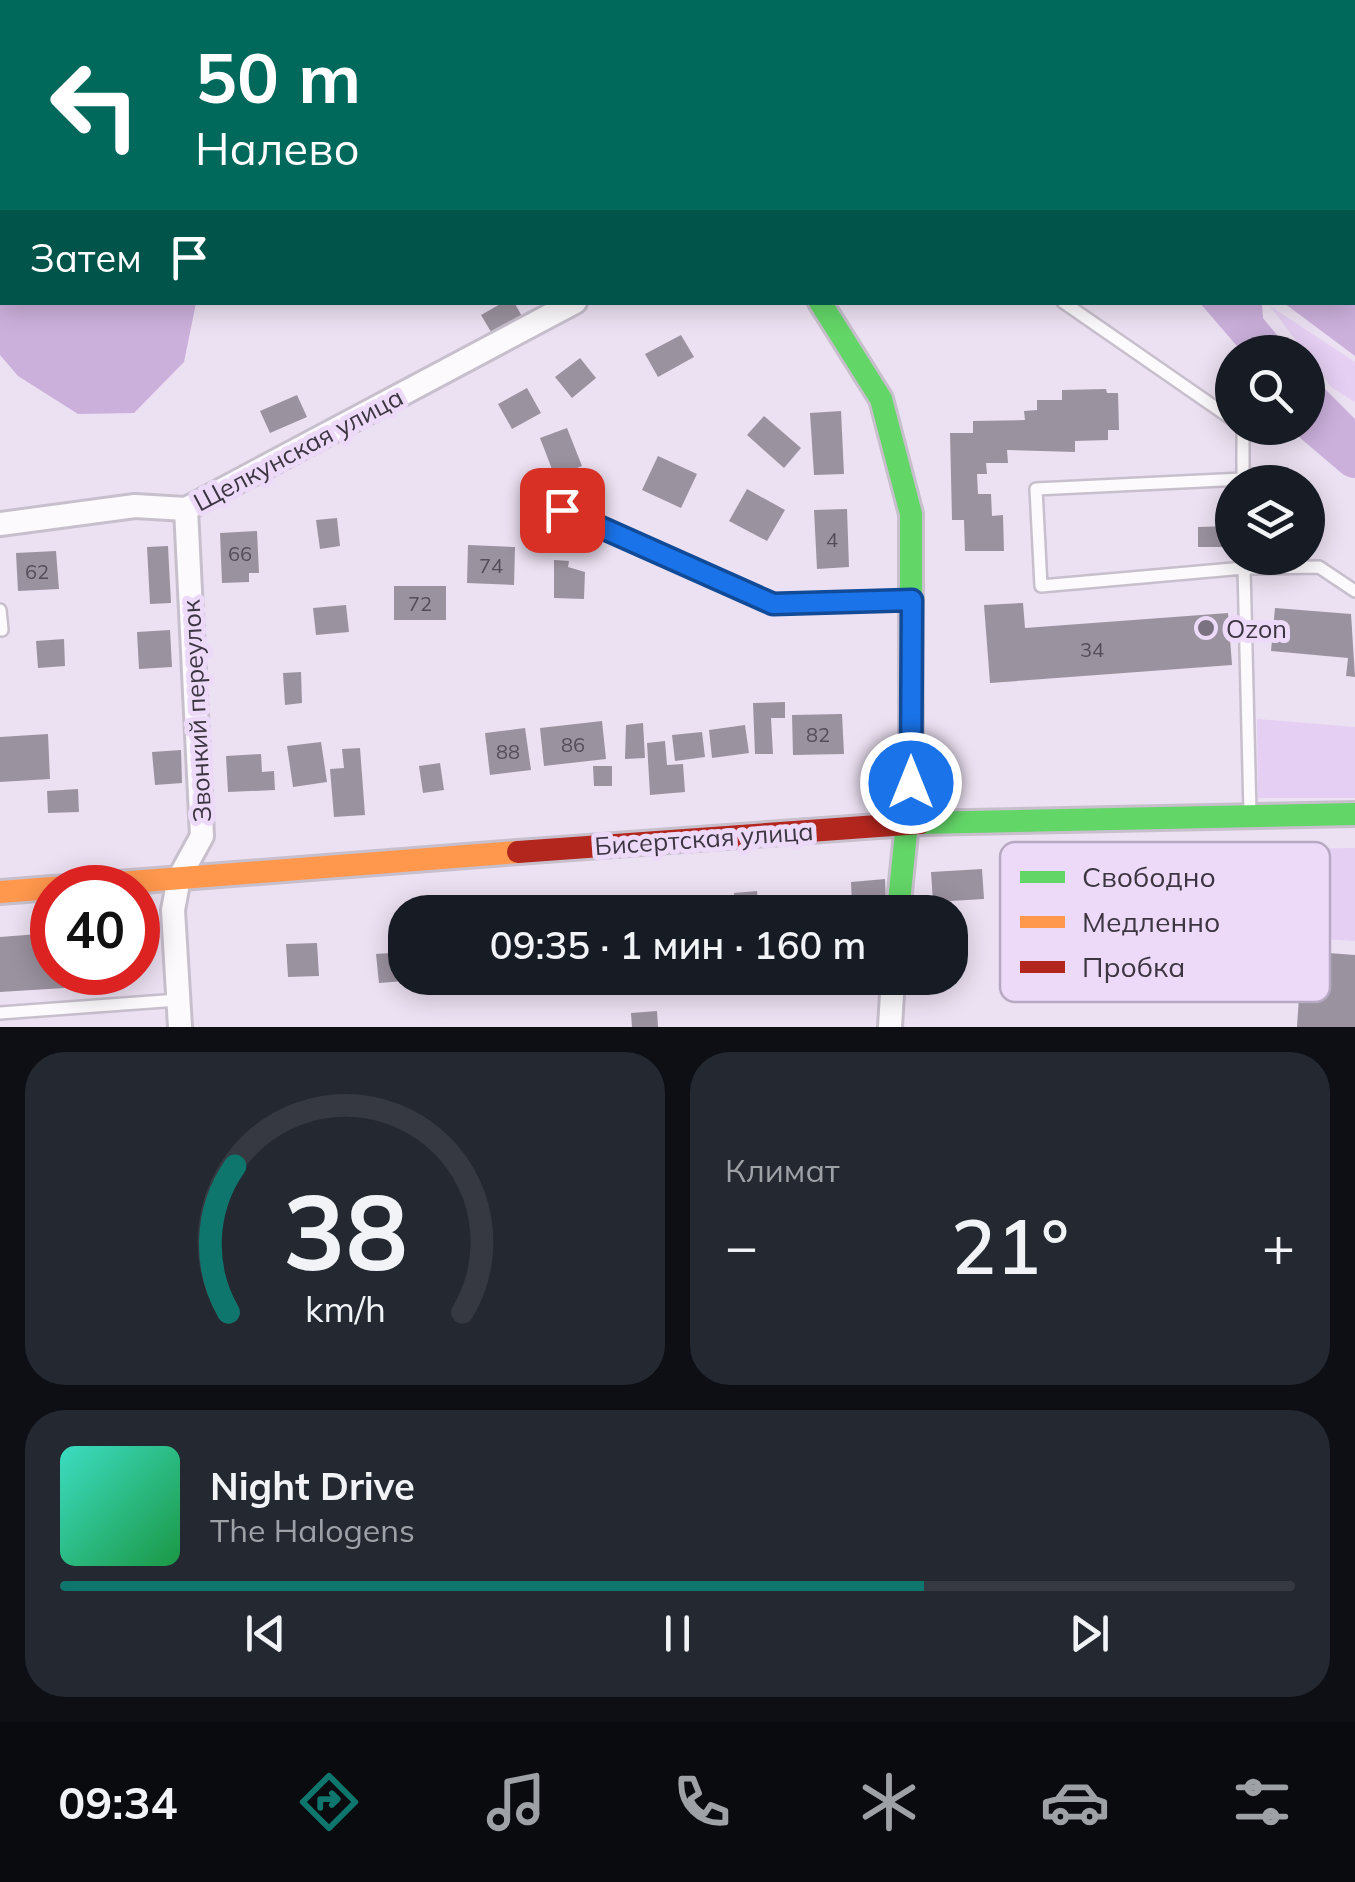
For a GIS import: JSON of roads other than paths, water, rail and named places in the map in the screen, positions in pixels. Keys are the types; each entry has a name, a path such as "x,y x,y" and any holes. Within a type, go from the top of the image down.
{"main road":[{"path":"822,305 881,399 911,514 911,783 899,895"},
{"name":"Бисертская улица","path":"160,879 904,823 1250,813 1355,814"},
{"name":"Бисертская улица","path":"0,892 30,890"}],"street":[{"name":"Щелкунская улица","path":"0,524 136,506 186,508 569,305"},
{"name":"Звонкий переулок","path":"180,1027 173,927 178,878 202,836 186,508"},
{"path":"890,1027 892,995"}],"lane":[{"path":"1067,305 1215,407"},
{"path":"1215,482 1036,489 1041,586 1215,566"},
{"path":"562,510 773,604 912,600"},
{"path":"1325,571 1355,591"},
{"path":"1244,575 1250,813"},
{"path":"0,610 2,630"},
{"path":"0,1013 178,1000"}],"waterway":[{"path":"1325,431 1355,457"}],"place":[{"name":"Ozon","path":"1206,628"}]}
